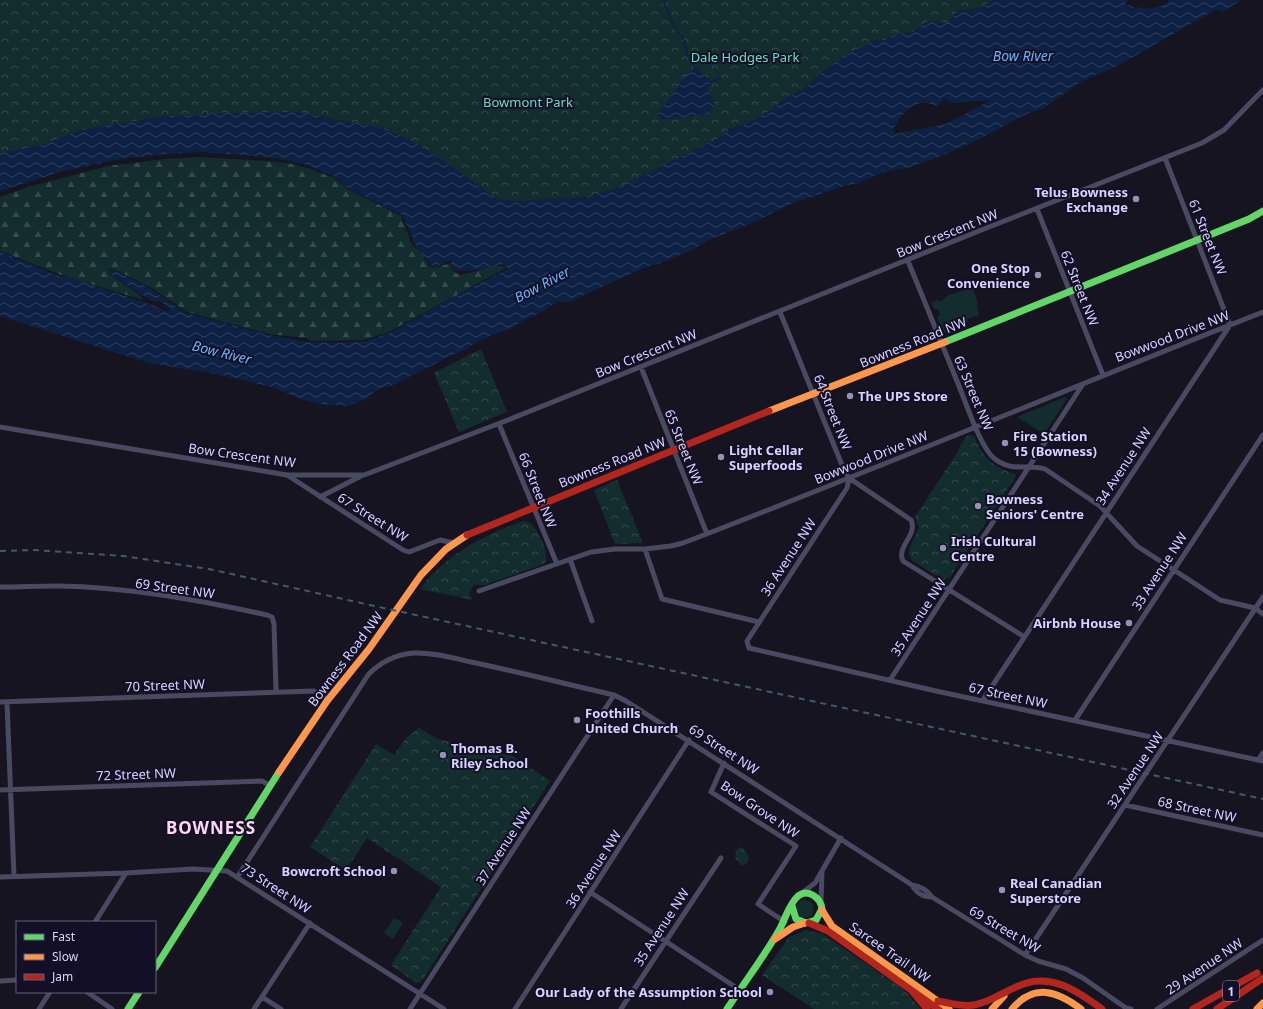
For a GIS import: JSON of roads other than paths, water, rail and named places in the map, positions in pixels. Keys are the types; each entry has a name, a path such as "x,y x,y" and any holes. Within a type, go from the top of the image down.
{"main road":[{"name":"Bowness Road NW","path":"156,966 327,700 378,636 415,580 437,556 454,543 463,537 673,449 814,395 1198,240 1249,219 1263,211"},
{"path":"727,1009 740,990 773,940 785,922 793,901 804,893 813,894 820,901 822,908 818,918 793,927 773,940"},
{"path":"792,906 793,915 800,922 807,923"},
{"name":"Sarcee Trail NW","path":"822,908 832,926 949,1009"},
{"name":"Sarcee Trail NW","path":"807,923 828,931 938,1009"},
{"path":"1193,1009 1261,973"},
{"name":"1","path":"1204,1009 1261,973"},
{"name":"1","path":"1217,1009 1261,973"},
{"path":"938,1001 962,1006 973,1006 994,998 1022,984 1042,980 1055,983 1074,991 1102,1009"},
{"path":"992,1009 1002,998 1022,984"},
{"path":"912,991 927,1009"},
{"path":"1012,1009 1023,996 1041,991 1063,997 1081,1009"},
{"path":"128,1009 138,993"},
{"path":"1257,1009 1263,1003"}],"street":[{"name":"Bow Crescent NW","path":"0,427 286,475 364,475 499,424 1214,138 1224,130 1263,90"},
{"name":"61 Street NW","path":"1165,158 1230,325"},
{"name":"62 Street NW","path":"1037,209 1103,375"},
{"name":"63 Street NW","path":"908,261 975,426 989,453 995,459 1017,468 1038,467 1045,469 1100,506 1136,546 1220,600 1255,608 1263,614"},
{"name":"64 Street NW","path":"780,312 844,470 850,478 911,520 913,532 902,551 902,558 905,562 943,587 949,589 1023,636"},
{"name":"Bowwood Drive NW","path":"479,591 591,552 615,549 644,549 672,546 707,534 1263,312"},
{"name":"34 Avenue NW","path":"983,700 1023,636 1106,514 1230,325"},
{"name":"65 Street NW","path":"641,367 707,534"},
{"name":"35 Avenue NW","path":"890,680 1083,384"},
{"name":"66 Street NW","path":"499,424 557,564"},
{"name":"33 Avenue NW","path":"1075,720 1263,435"},
{"name":"67 Street NW","path":"286,475 403,550 409,552 440,540 454,543"},
{"path":"320,497 364,475"},
{"name":"36 Avenue NW","path":"749,648 747,641 847,488 850,478"},
{"path":"644,549 662,599 759,622"},
{"path":"570,559 592,622"},
{"name":"69 Street NW","path":"0,587 59,586 121,591 188,600 267,615 272,617 274,624 276,691"},
{"name":"32 Avenue NW","path":"1025,955 1169,741 1263,597"},
{"name":"67 Street NW","path":"749,648 1261,761"},
{"name":"69 Street NW","path":"238,876 365,680 378,666 390,660 407,654 426,653 614,695 626,700 912,885 918,885 932,897 1025,955 1038,961 1066,969 1083,978 1126,1008 1130,1009"},
{"name":"70 Street NW","path":"0,702 276,691 314,691 327,700"},
{"name":"37 Avenue NW","path":"410,1009 614,695"},
{"path":"7,702 14,876"},
{"name":"36 Avenue NW","path":"515,1009 689,740"},
{"path":"1261,761 1263,753"},
{"name":"Bow Grove NW","path":"724,763 711,792 796,846 758,904 785,922"},
{"name":"72 Street NW","path":"0,790 262,781 271,786"},
{"name":"68 Street NW","path":"1126,805 1263,835"},
{"path":"800,895 811,888 841,838"},
{"name":"35 Avenue NW","path":"621,1009 721,858"},
{"name":"73 Street NW","path":"0,877 126,873 193,869 228,871 444,1009"},
{"path":"822,870 822,908"},
{"path":"96,921 126,873"},
{"path":"590,892 740,990"},
{"path":"254,1009 310,923"},
{"name":"29 Avenue NW","path":"1157,1009 1263,940"},
{"path":"0,980 16,980"},
{"path":"39,1009 49,993"},
{"path":"88,993 112,1009"},
{"path":"262,997 281,1009"}],"water":[{"name":"Bow River","path":"994,0 1128,0 1125,4 1130,6 1155,8 1166,4 1170,0 1241,0 1222,12 1217,9 1117,66 1082,81 1044,108 1026,114 980,139 936,158 910,167 881,173 857,184 847,185 793,203 752,223 711,239 694,249 661,263 643,268 569,302 557,302 538,314 523,320 512,328 494,334 468,347 467,351 466,349 458,352 391,386 382,388 368,398 348,406 320,404 298,398 272,387 217,374 149,363 0,316 0,252 61,277 68,277 152,305 168,312 170,308 160,301 154,302 144,296 110,274 108,269 120,273 146,286 186,313 269,335 307,342 344,343 365,341 388,334 461,293 508,269 504,264 471,271 454,270 452,269 451,261 435,267 431,265 413,242 413,238 402,215 348,188 335,177 304,164 268,157 202,152 166,154 126,158 63,171 0,191 0,153 42,145 81,130 158,117 218,113 298,112 381,128 409,139 444,161 497,199 519,201 585,197 620,187 723,136 731,127 733,129 738,126 745,125 772,110 785,98 803,90 820,74 849,53 875,40 885,40 898,34 912,32 929,21 948,23 957,11 980,8","holes":["944,98 953,103 991,100 946,124 894,134 893,130 898,121 904,113 912,107 922,103 938,106"]},
{"path":"697,66 702,74 710,79 708,91 715,105 708,114 662,120 658,115 659,112 681,82"}],"waterway":[{"path":"663,0 675,28 684,40 687,54 695,67"},
{"path":"710,82 721,78"}],"railway":[{"path":"0,551 34,550 123,556 209,569 1263,799"}],"place":[{"name":"Telus Bowness Exchange","path":"1136,199"},
{"name":"One Stop Convenience","path":"1038,275"},
{"name":"The UPS Store","path":"850,396"},
{"name":"Fire Station 15 (Bowness)","path":"1005,443"},
{"name":"Light Cellar Superfoods","path":"721,457"},
{"name":"Bowness Seniors' Centre","path":"978,506"},
{"name":"Irish Cultural Centre","path":"943,548"},
{"name":"Airbnb House","path":"1129,623"},
{"name":"Foothills United Church","path":"577,720"},
{"name":"Thomas B. Riley School","path":"443,755"},
{"name":"Bowcroft School","path":"394,871"},
{"name":"Real Canadian Superstore","path":"1002,890"},
{"name":"Our Lady of the Assumption School","path":"770,992"}],"district":[{"name":"BOWNESS","path":"211,827"}],"park label":[{"name":"Dale Hodges Park","path":"745,57"},
{"name":"Bowmont Park","path":"528,102"}]}
